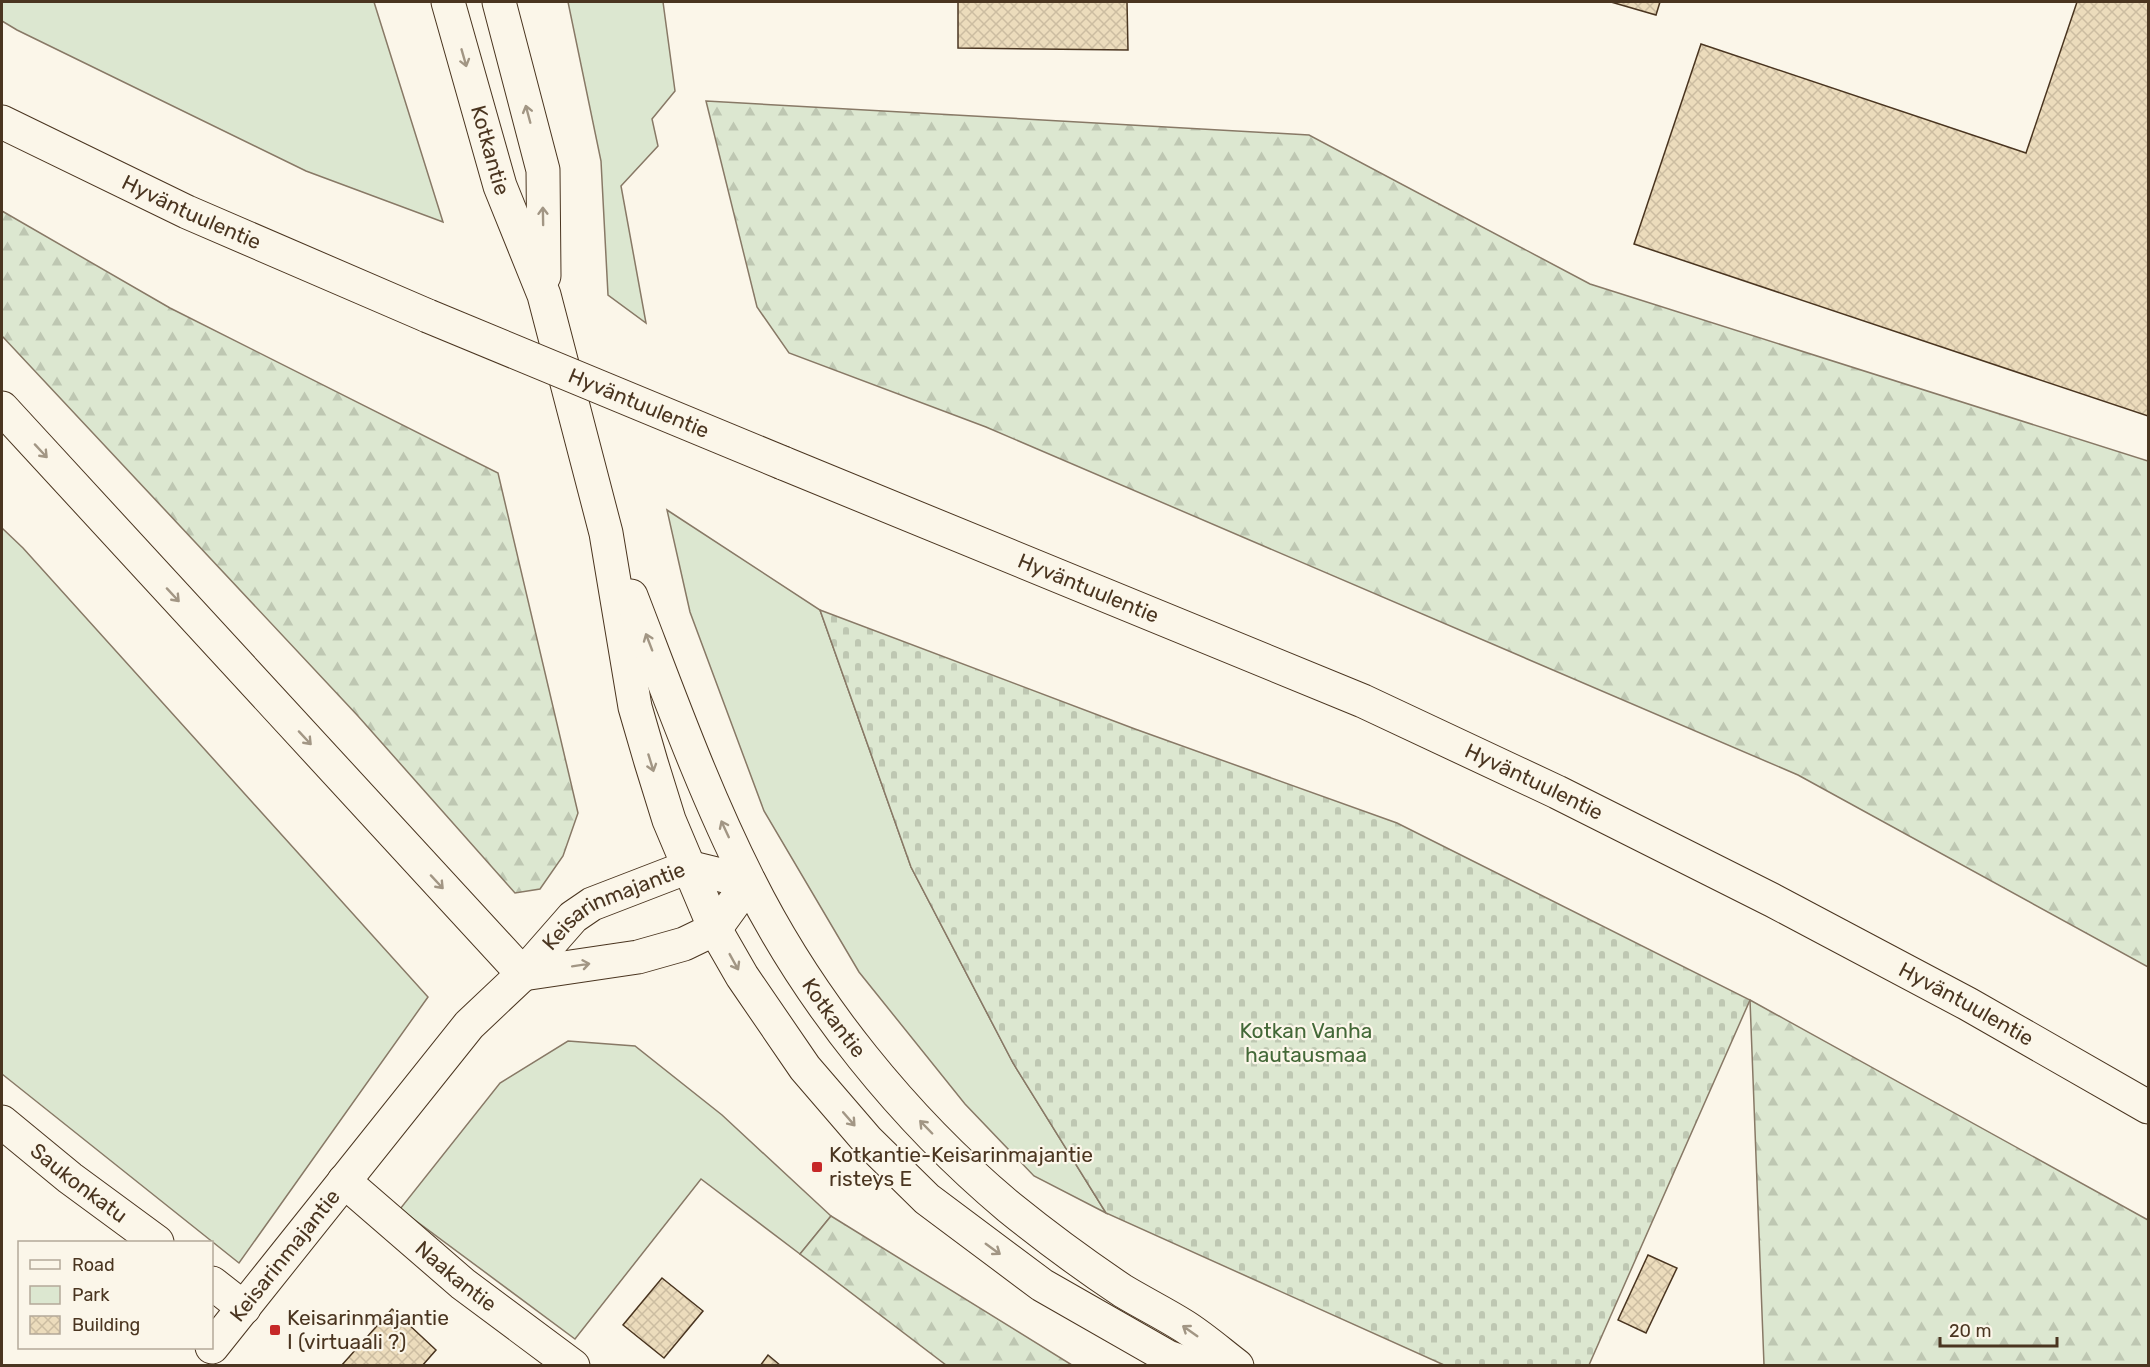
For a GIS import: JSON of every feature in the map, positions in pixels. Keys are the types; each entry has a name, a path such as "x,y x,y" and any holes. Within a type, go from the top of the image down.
{"main road":[{"name":"Kotkantie","path":"448,2 500,186 544,295 606,533 635,706 669,820 715,929 747,985 805,1068 867,1140 927,1198 1042,1285 1168,1357 1193,1365"},
{"name":"Kotkantie","path":"499,2 543,170 544,295"},
{"name":"Hyväntuulentie","path":"2,123 187,212 428,316 1363,701 1557,792 1772,900 1958,998 2148,1107"},
{"path":"2,408 523,974"},
{"name":"Kotkantie","path":"606,533 713,804 749,882 789,953 846,1035 897,1096 967,1170 1063,1249 1123,1291 1185,1327 1237,1365"},
{"name":"Keisarinmajantie","path":"213,1345 469,1025 523,974 573,917 592,904 688,867 749,882 715,929 684,944 662,951 523,974"},
{"name":"Saukonkatu","path":"2,1122 70,1178 156,1241"},
{"name":"Naakantie","path":"344,1181 464,1284 573,1365"},
{"path":"213,1284 244,1308"},
{"name":"Keisarinmajantie","path":"196,1365 209,1349"}],"green space":[{"path":"2,2 374,2 443,222 306,171 17,30 2,21"},
{"path":"568,2 663,2 675,91 652,119 658,146 621,186 646,323 608,295 601,161"},
{"path":"706,101 1309,135 1590,284 2148,461 2148,967 1798,775 986,427 789,353 757,307"},
{"path":"2,211 170,308 498,473 578,813 563,856 540,889 515,893 358,716 2,336"},
{"path":"667,510 820,610 911,867 1013,1063 1106,1213 1034,1176 965,1104 859,972 764,811 690,612"},
{"path":"2,528 23,548 428,997 239,1263 2,1074"},
{"name":"Kotkan Vanha hautausmaa","path":"820,610 1135,729 1397,823 1750,1000 1589,1365 1444,1365 1106,1213 1013,1063 911,867"},
{"path":"1750,1000 2148,1220 2148,1365 1764,1365"},
{"path":"568,1041 635,1046 722,1115 831,1216 800,1254 701,1179 575,1339 400,1209 500,1083"},
{"path":"831,1216 1072,1365 946,1365 800,1254"}],"building":[{"path":"958,2 1127,2 1128,50 958,48"},
{"path":"1611,2 1660,2 1656,15"},
{"path":"2077,2 2148,2 2148,416 1634,244 1701,44 2026,153"},
{"path":"1648,1255 1677,1268 1646,1333 1618,1320"},
{"path":"662,1278 703,1311 664,1358 623,1325"},
{"path":"392,1309 436,1350 422,1366 341,1366"},
{"path":"768,1355 781,1366 760,1366"}],"place":[{"name":"Kotkantie-Keisarinmajantie risteys E","path":"817,1167"},
{"name":"Keisarinmajantie I (virtuaali ?)","path":"275,1330"}]}
